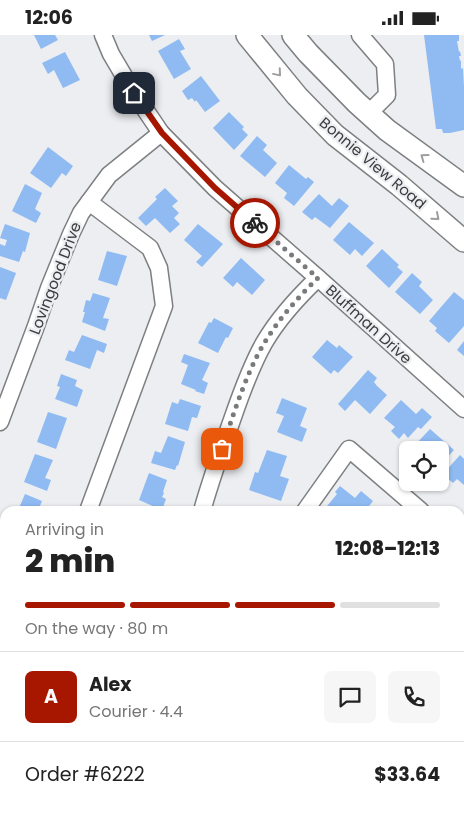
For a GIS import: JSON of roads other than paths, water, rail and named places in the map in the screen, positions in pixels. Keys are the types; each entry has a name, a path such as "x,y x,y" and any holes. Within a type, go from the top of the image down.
{"main road":[{"name":"Bonnie View Road","path":"246,35 297,96 335,135 399,185 464,241"},
{"path":"293,35 308,53 387,130 464,185"}],"street":[{"name":"Bluffman Drive","path":"103,35 111,54 134,93 162,133 215,188 464,409"},
{"path":"360,35 385,64 387,95 369,113"},
{"name":"Lovingood Drive","path":"0,422 49,288 81,213 109,175 162,133"},
{"path":"89,202 150,247 159,268 164,306 90,506"},
{"path":"203,506 215,466 240,395 256,358 265,341 289,309 318,278"},
{"path":"309,506 349,449 415,506"}]}
